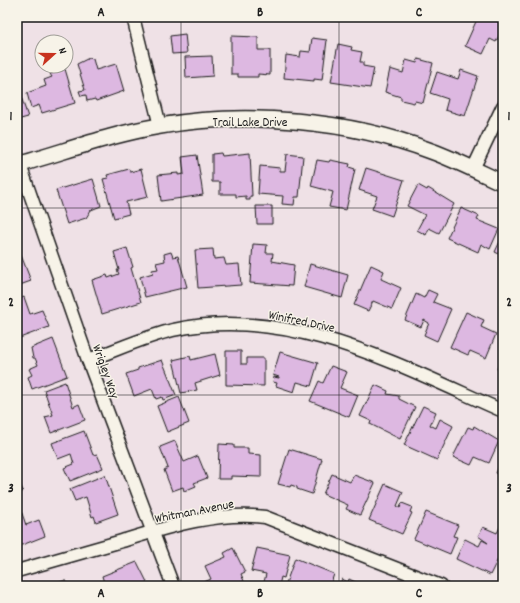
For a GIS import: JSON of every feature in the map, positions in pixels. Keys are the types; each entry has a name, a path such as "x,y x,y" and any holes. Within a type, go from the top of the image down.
{"street":[{"path":"133,17 160,126"},
{"path":"473,169 503,106"},
{"name":"Trail Lake Drive","path":"18,165 125,133 160,126 193,122 270,118 322,124 380,134 431,151 503,183"},
{"name":"Wrigley Way","path":"18,165 88,360 173,586"},
{"name":"Winifred Drive","path":"88,360 173,330 216,324 268,325 298,330 342,343 503,411"},
{"name":"Whitman Avenue","path":"17,571 152,532 214,518 245,514 265,517 441,586"}],"building":[{"path":"478,17 492,17 503,22 503,27 496,42 490,39 483,54 465,46"},
{"path":"185,34 187,53 172,54 170,36"},
{"path":"231,36 258,37 258,50 270,50 270,75 258,74 258,77 238,77 238,74 231,74"},
{"path":"312,38 327,40 322,80 314,79 314,81 284,78 286,55 300,57 301,51 310,52"},
{"path":"338,44 352,47 351,50 362,52 360,62 363,62 363,66 374,68 370,88 331,82"},
{"path":"212,56 213,76 186,78 185,57"},
{"path":"89,58 93,59 96,70 116,64 124,91 96,101 95,99 87,101 86,95 81,96 79,91 85,90 77,64"},
{"path":"418,59 433,63 423,103 415,101 414,103 401,100 401,97 385,92 390,69 403,73 406,60 417,63"},
{"path":"461,70 478,76 465,116 445,110 448,99 430,93 437,72 458,79"},
{"path":"50,74 66,74 75,103 42,113 39,105 31,108 27,93 46,86 44,80 52,77"},
{"path":"17,85 28,117 17,120"},
{"path":"221,153 222,156 250,153 252,196 250,196 250,200 246,200 246,196 236,197 236,194 220,194 220,182 212,182 212,154"},
{"path":"287,154 303,156 299,197 295,197 294,205 282,204 283,196 258,194 260,166 280,168 280,171 285,171"},
{"path":"197,155 203,195 161,201 158,175 178,173 178,175 184,174 182,157"},
{"path":"317,160 329,162 330,160 350,164 349,167 355,169 346,210 329,207 333,192 311,186"},
{"path":"366,168 404,180 392,216 372,209 377,196 359,190"},
{"path":"129,169 130,172 141,169 148,197 126,202 129,214 114,218 103,179 108,178 107,175"},
{"path":"93,179 101,206 91,210 86,218 67,224 56,190"},
{"path":"418,185 427,190 428,188 454,204 439,233 429,228 426,235 417,230 425,215 407,206"},
{"path":"256,206 272,206 272,224 257,224"},
{"path":"461,208 479,216 477,220 499,229 490,249 481,244 478,252 447,238"},
{"path":"503,235 503,256 495,252"},
{"path":"253,244 267,245 266,253 273,253 272,261 294,265 292,286 250,283"},
{"path":"127,248 141,302 102,314 92,280 107,275 108,278 119,274 114,252"},
{"path":"213,249 214,259 224,258 226,265 239,264 241,285 198,288 195,250"},
{"path":"19,250 31,281 17,286 17,251"},
{"path":"171,252 173,257 178,256 187,287 145,297 140,277 153,273 152,270 158,269 156,263 165,261 164,254"},
{"path":"310,264 348,275 342,298 304,287"},
{"path":"371,265 384,271 381,279 401,288 392,309 373,301 368,311 354,305"},
{"path":"428,290 437,294 433,302 451,309 437,341 424,335 429,323 424,320 421,327 405,320 416,294 424,298"},
{"path":"24,297 30,314 42,310 49,327 17,339 17,300"},
{"path":"466,312 484,320 481,327 496,334 486,358 470,351 468,355 450,347"},
{"path":"53,339 67,376 32,389 28,377 32,375 29,369 38,365 35,358 33,358 31,348"},
{"path":"226,351 241,351 241,364 247,364 247,358 264,358 264,386 226,385"},
{"path":"280,352 318,363 311,386 297,382 294,392 276,386 277,383 273,382 274,377 279,377 273,375"},
{"path":"215,354 220,375 195,383 197,390 181,393 173,360 190,356 191,360"},
{"path":"503,355 503,371 497,369"},
{"path":"162,360 176,395 163,400 162,397 156,399 152,389 134,396 126,374 138,370 138,368"},
{"path":"331,366 347,372 340,388 358,395 349,417 310,401 319,381 323,383"},
{"path":"65,382 73,407 79,404 85,420 51,433 45,417 53,415 44,390"},
{"path":"375,385 388,391 387,394 399,396 399,399 415,407 400,439 370,424 371,421 360,416"},
{"path":"179,397 189,423 167,432 157,406"},
{"path":"423,406 436,412 430,425 436,428 440,419 453,426 437,460 404,445"},
{"path":"474,426 499,441 489,463 475,457 471,465 453,457 468,427 473,429"},
{"path":"84,431 93,455 97,454 103,468 70,481 64,468 74,464 71,454 58,459 52,443"},
{"path":"175,441 184,462 198,456 207,478 194,483 196,486 184,491 183,487 172,491 164,470 168,468 160,447"},
{"path":"219,444 234,445 234,448 248,448 248,454 261,455 261,477 231,476 231,479 218,479"},
{"path":"289,449 322,459 312,494 297,489 297,487 291,485 290,487 278,484"},
{"path":"503,457 503,489 497,486 502,476 496,473"},
{"path":"332,474 350,482 354,475 375,483 360,515 346,509 348,505 323,494"},
{"path":"105,475 118,514 96,522 94,516 92,517 86,497 75,501 70,489"},
{"path":"17,476 23,491 17,494"},
{"path":"385,484 403,492 397,506 400,508 402,503 412,507 410,512 412,513 402,534 369,520"},
{"path":"18,502 26,525 39,520 45,536 17,547"},
{"path":"426,512 458,525 453,536 457,537 450,554 414,539"},
{"path":"503,521 503,549 490,575 456,559 465,539 479,546 482,540 488,543 478,536 483,527 497,533"},
{"path":"233,548 245,572 241,574 244,581 233,586 206,586 204,582 211,579 205,566 226,557 224,553"},
{"path":"257,548 290,555 284,578 281,577 279,586 263,586 266,574 251,571"},
{"path":"295,558 334,574 330,586 285,586"},
{"path":"137,562 147,582 145,583 146,586 105,586 102,576"},
{"path":"342,579 348,582 349,579 364,586 339,586"},
{"path":"66,581 68,586 50,586"}]}
